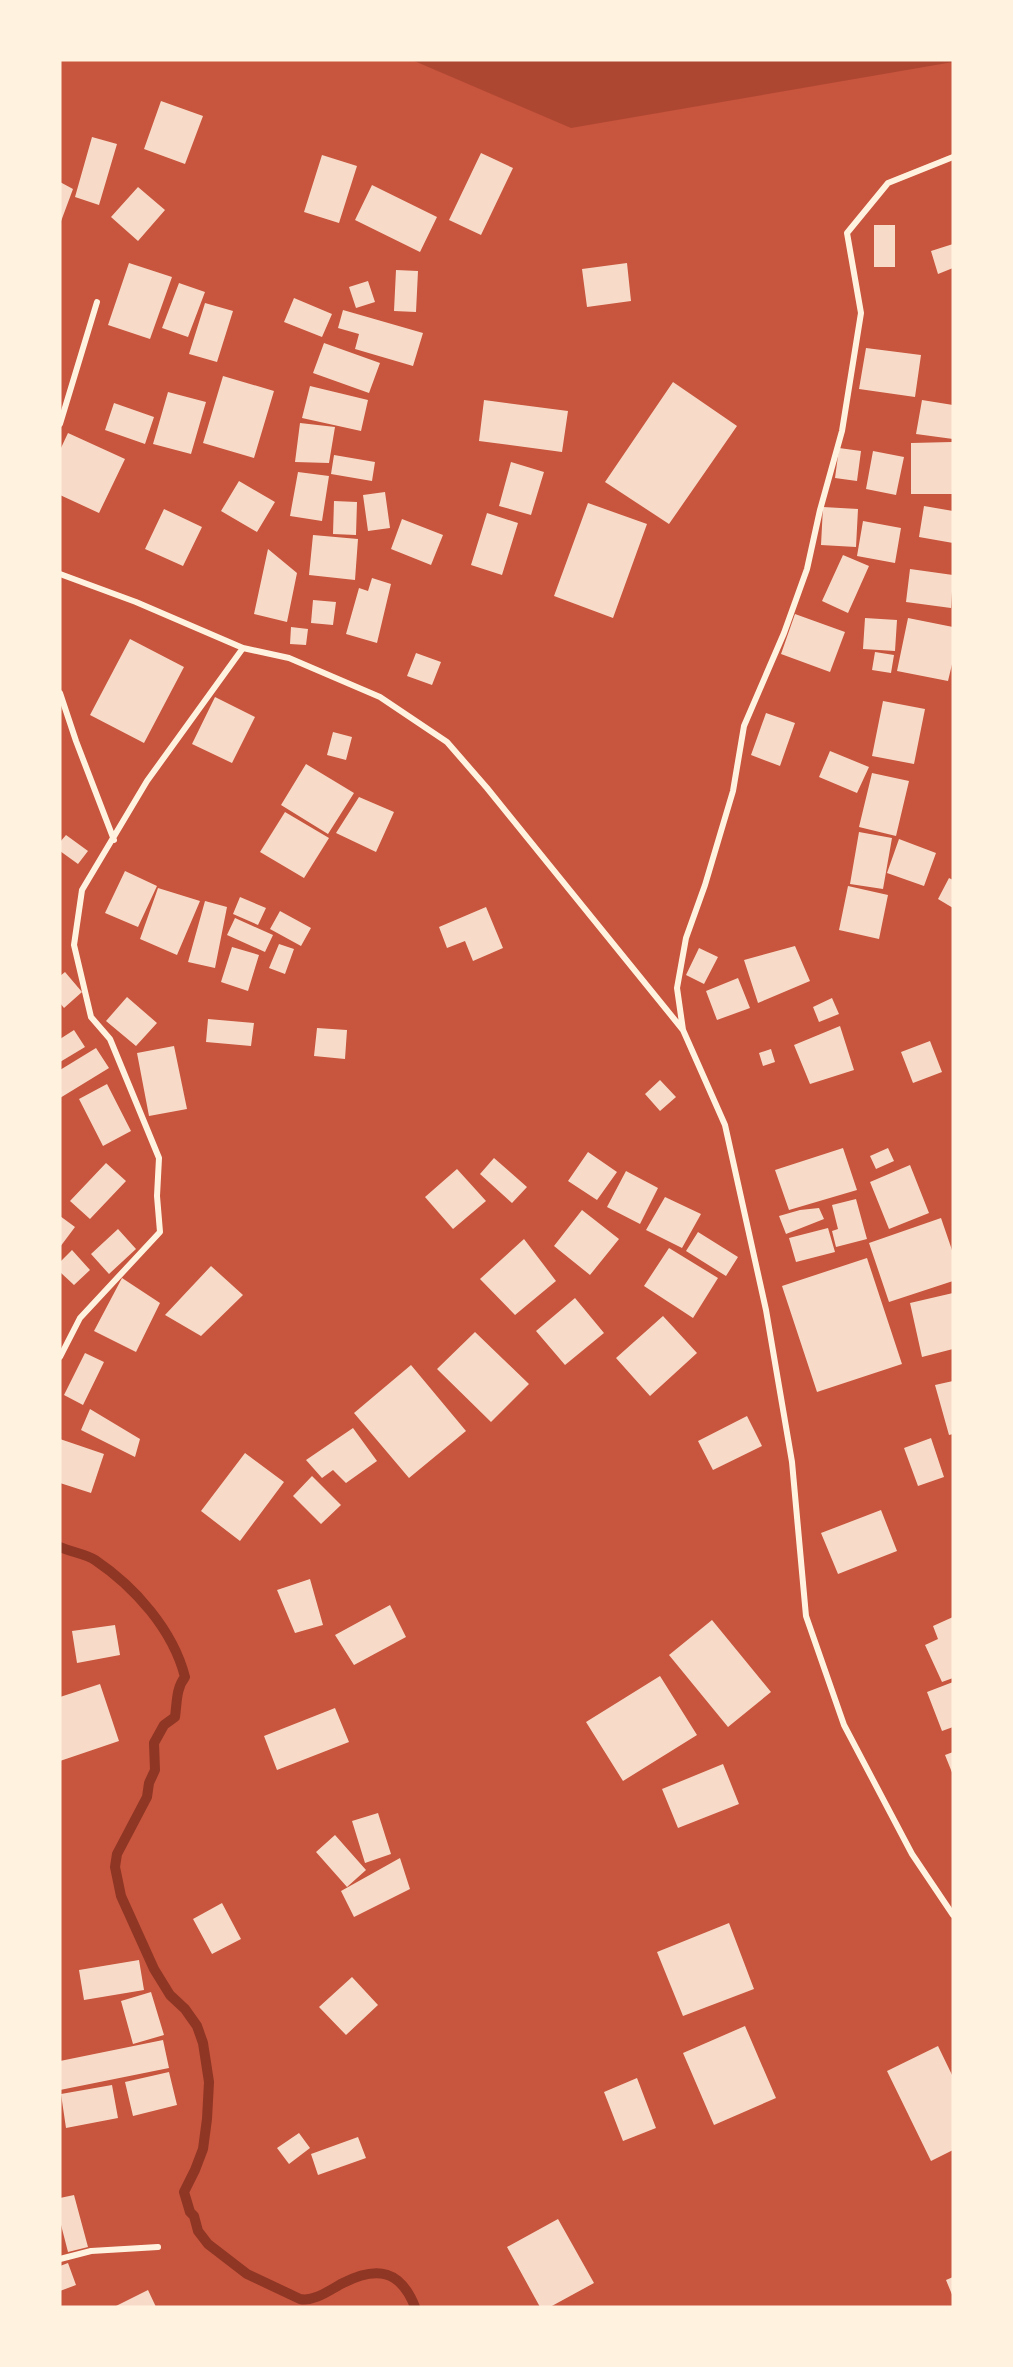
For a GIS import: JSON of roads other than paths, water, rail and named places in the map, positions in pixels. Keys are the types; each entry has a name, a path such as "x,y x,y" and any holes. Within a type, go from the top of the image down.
{"street":[{"path":"953,157 888,183 847,233 861,314 842,431 820,510 807,569 784,633 744,726 733,791 705,885 686,938 677,988 683,1030 724,1125 766,1310 792,1462 806,1616 844,1725 912,1854 953,1915"},
{"path":"60,424 97,302"},
{"path":"60,574 136,602 243,648 290,658 380,696 447,742 683,1030"},
{"path":"60,1357 80,1318 160,1232 157,1196 159,1158 110,1039 91,1017 74,945 82,890 114,840 147,781 243,648"},
{"path":"60,693 114,840"},
{"path":"60,2259 91,2251 158,2247"}],"waterway":[{"path":"60,1547 95,1560 138,1596 162,1626 172,1643 185,1677 178,1691 175,1717 164,1725 154,1743 155,1770 149,1783 147,1797 117,1854 115,1867 121,1896 154,1969 170,1995 185,2009 197,2026 203,2043 209,2082 207,2119 203,2149 184,2192 198,2231 208,2244 247,2274 300,2299 317,2297 356,2277 377,2273 387,2275 403,2286 415,2307"}]}
